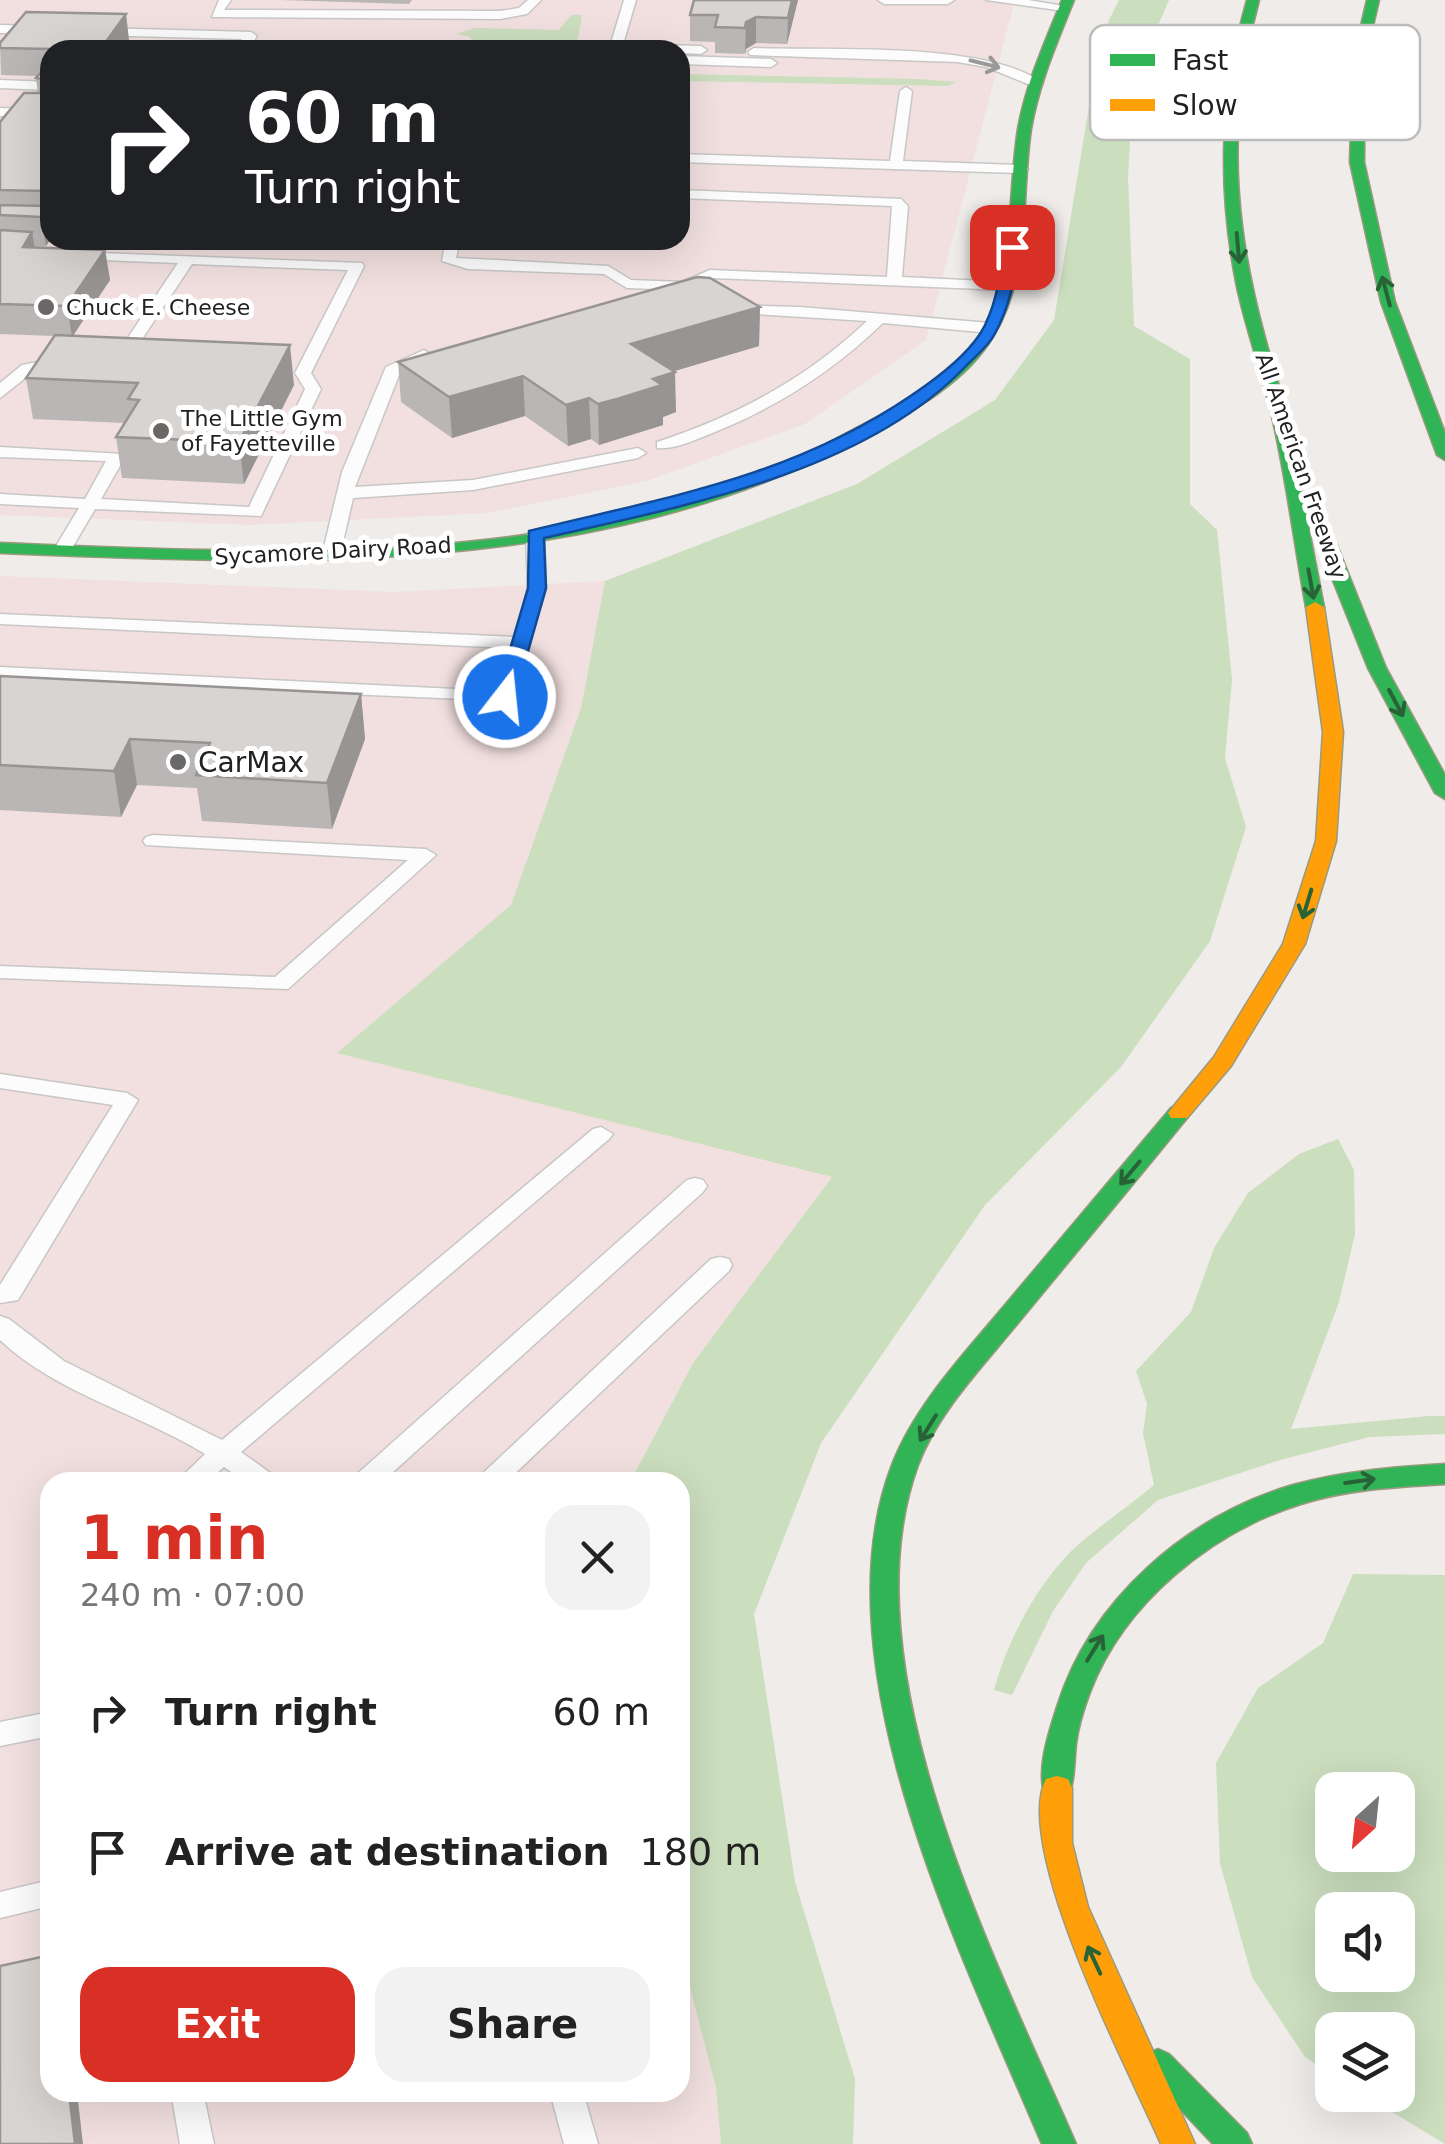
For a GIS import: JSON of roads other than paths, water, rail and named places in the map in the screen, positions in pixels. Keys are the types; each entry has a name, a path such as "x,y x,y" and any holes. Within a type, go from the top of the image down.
{"main road":[{"name":"All American Freeway","path":"1249,25 1253,0"},
{"path":"1364,25 1373,0"},
{"name":"Sycamore Dairy Road","path":"0,548 191,556 331,555 474,544 701,497 842,444 942,382 990,328 1006,286 1029,105 1066,3"},
{"name":"All American Freeway","path":"1231,140 1240,273 1261,365 1337,575 1377,668 1445,794"},
{"path":"1357,140 1357,162 1388,302 1445,455"},
{"path":"1417,384 1445,428"},
{"path":"1058,2144 955,1891 903,1743 882,1605 888,1532 904,1466 946,1399 992,1338 1223,1061 1294,944 1326,841 1333,732 1322,647 1280,419"},
{"path":"1178,2144 1077,1926 1058,1846 1054,1796 1063,1724 1087,1659 1124,1604 1174,1556 1233,1520 1302,1494 1350,1482 1445,1474"},
{"path":"1115,2005 1151,2056 1235,2144"}],"lane":[{"path":"225,0 216,14 500,15 523,11 535,0"},
{"path":"453,14 460,0"},
{"path":"617,40 630,0"},
{"path":"884,0 948,0"},
{"path":"992,0 1066,3"},
{"path":"0,29 54,30"},
{"path":"91,32 251,36 248,40"},
{"path":"177,40 182,34"},
{"path":"690,48 716,48"},
{"path":"754,50 930,56 989,64 1037,83"},
{"path":"690,60 767,63 856,59 858,54"},
{"path":"0,84 40,86"},
{"path":"896,165 906,91"},
{"path":"0,112 40,114"},
{"path":"690,158 1021,169"},
{"path":"690,194 896,202 901,206 901,219 894,281"},
{"path":"449,250 449,261 468,265 640,271"},
{"path":"56,254 356,266 302,373"},
{"path":"117,366 188,259"},
{"path":"608,270 627,284 684,286 710,274"},
{"path":"673,273 1006,286"},
{"path":"704,308 990,328"},
{"path":"663,445 703,433 769,403 825,368 880,318"},
{"path":"331,555 350,472 394,367 434,352"},
{"path":"0,393 19,369 41,363 79,364"},
{"path":"98,365 136,366"},
{"path":"284,372 302,373"},
{"path":"0,498 255,512 314,390 302,373"},
{"path":"0,452 117,457 62,551"},
{"path":"346,493 473,485 638,453"},
{"path":"0,674 505,697 537,588 535,534"},
{"path":"0,619 521,643"},
{"path":"0,972 280,984 426,856 152,841"},
{"path":"0,1081 127,1100 9,1294 0,1294"},
{"path":"202,1472 602,1134"},
{"path":"376,1472 696,1186"},
{"path":"501,1472 720,1265"},
{"path":"0,1325 54,1368 164,1418 250,1472"},
{"path":"0,1734 40,1726"},
{"path":"0,1904 40,1896"},
{"path":"189,2102 197,2144"},
{"path":"569,2102 581,2144"}],"place":[{"name":"Chuck E. Cheese","path":"46,307"},
{"name":"The Little Gym of Fayetteville","path":"161,431"},
{"name":"CarMax","path":"178,762"}]}
